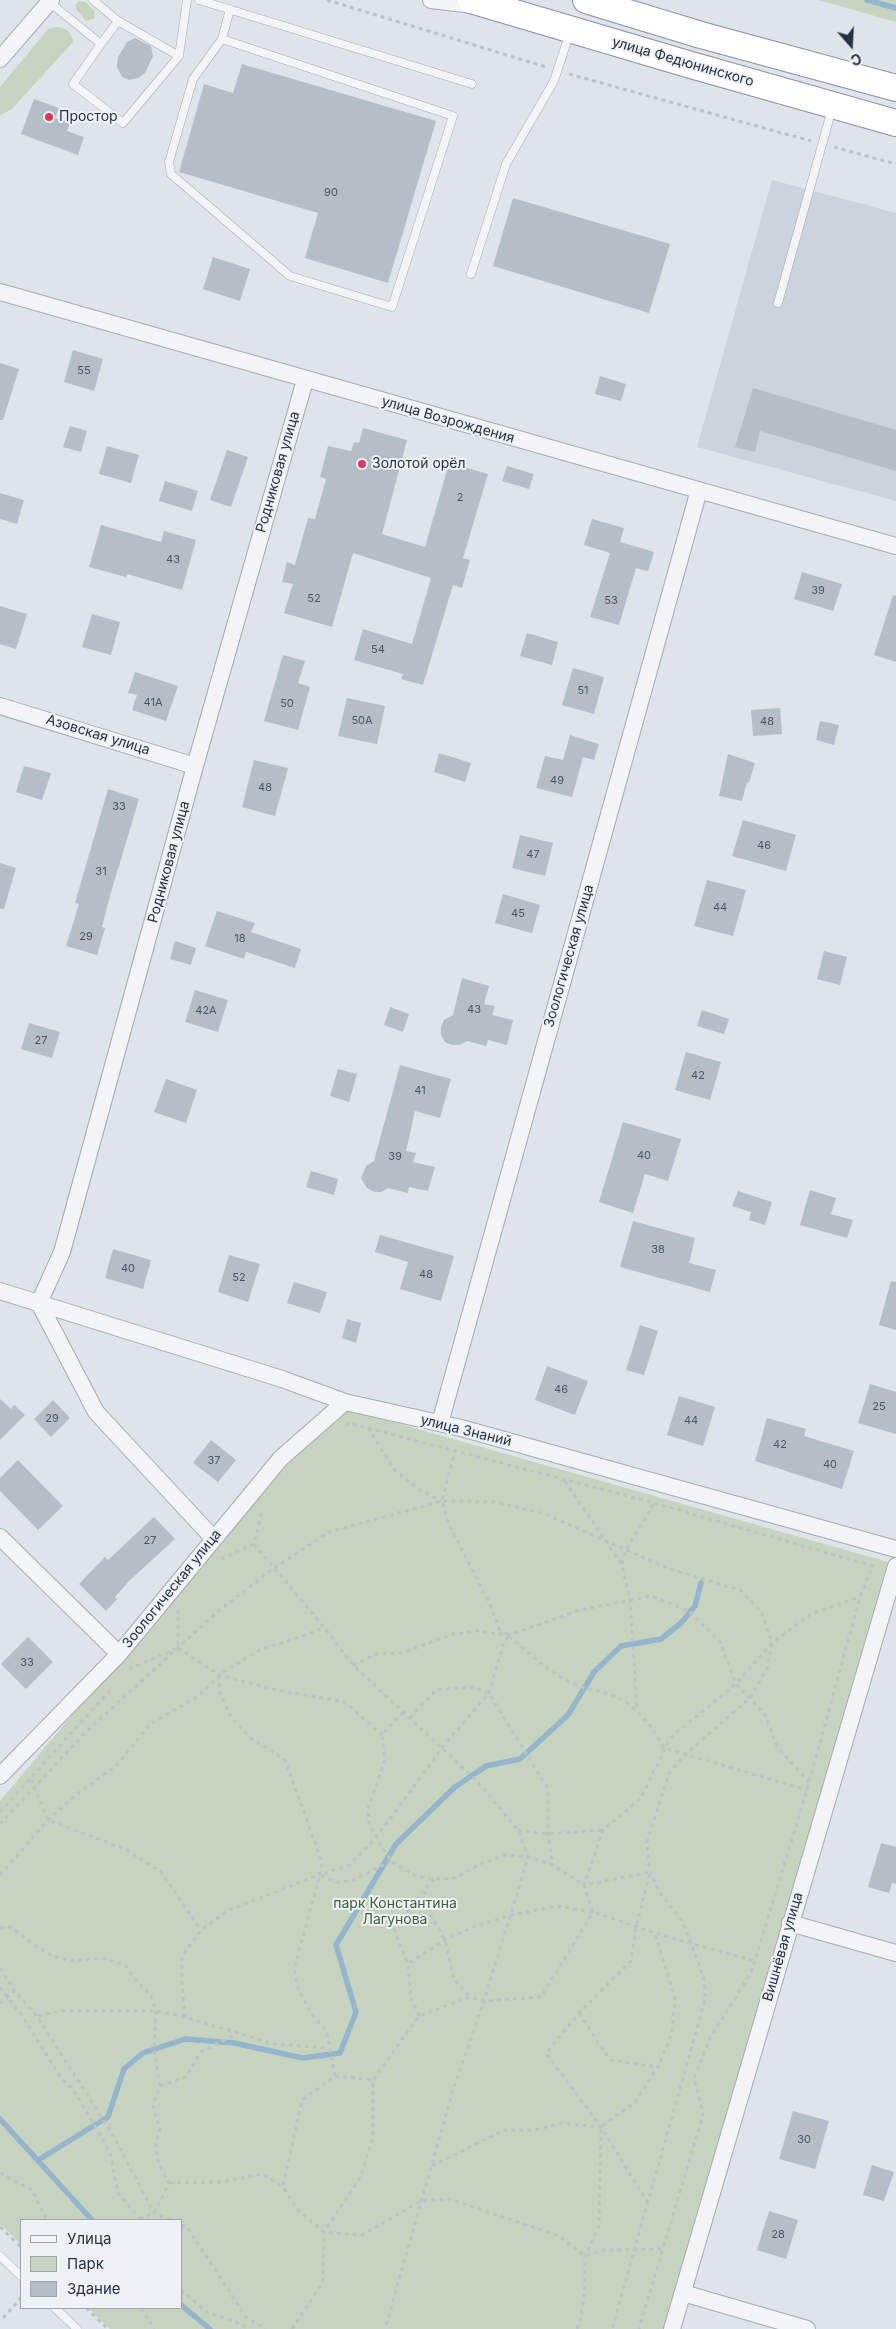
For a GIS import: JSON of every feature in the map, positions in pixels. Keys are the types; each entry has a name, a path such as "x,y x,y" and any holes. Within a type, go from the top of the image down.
{"highway":[{"name":"улица Федюнинского","path":"471,0 896,122"},
{"path":"586,0 896,88"}],"street":[{"path":"431,0 502,9"},
{"path":"0,59 50,1"},
{"name":"улица Возрождения","path":"0,292 896,546"},
{"name":"Родниковая улица","path":"39,1302 62,1252 195,766 305,380"},
{"name":"Зоологическая улица","path":"440,1423 699,490"},
{"name":"Азовская улица","path":"0,706 195,766"},
{"path":"0,1291 39,1302 96,1412 213,1538"},
{"name":"улица Знаний","path":"39,1302 69,1314 282,1379 345,1402 440,1423 896,1549"},
{"name":"Зоологическая улица","path":"0,1776 119,1654 281,1458 345,1402"},
{"path":"0,1537 119,1654"},
{"name":"Вишнёвая улица","path":"672,2329 896,1566"},
{"path":"790,1923 896,1953"},
{"path":"683,2293 807,2329"}],"lane":[{"path":"93,0 118,21 179,56"},
{"path":"118,21 73,84 122,123 179,56 186,0"},
{"path":"199,0 472,84"},
{"path":"50,1 101,44"},
{"path":"222,39 453,116 392,307 290,276 170,174 169,162 193,80 222,39 230,9"},
{"path":"472,274 506,164 550,88 571,30"},
{"path":"778,303 833,105"},
{"path":"0,2256 20,2275"},
{"path":"56,2309 78,2329"}],"path":[{"path":"327,0 558,70 896,164"},
{"path":"342,1429 350,1424 368,1428 654,1503 874,1566 860,1597 808,1790 751,1973 710,2038 694,2078 703,2115 639,2329"},
{"path":"368,1428 394,1469 417,1488 442,1501"},
{"path":"455,1451 442,1501 449,1524 491,1606 499,1629 509,1635 545,1667 574,1684 612,1695 637,1709 650,1724 664,1748 808,1790"},
{"path":"565,1480 622,1565 630,1600 637,1709"},
{"path":"0,1824 87,1731 216,1613 274,1568 329,1532 442,1501 495,1502 545,1514 667,1568 740,1590 761,1611 772,1643 767,1669 750,1698 686,1754 669,1773 647,1842 650,1872 660,1893 682,1921 704,1979 705,2000 612,2329"},
{"path":"622,1565 626,1550 654,1503"},
{"path":"254,1544 260,1513 265,1506"},
{"path":"254,1544 324,1627 353,1665 476,1780 518,1830 528,1857 512,1915 456,2081 385,2329"},
{"path":"212,1563 254,1544"},
{"path":"353,1665 377,1654 401,1653 453,1634 476,1631 509,1635 580,1610 650,1596 689,1611 720,1642 736,1684 764,1712 778,1748 810,1782"},
{"path":"424,1890 431,1916 445,1940 454,1979 470,1997 484,2001 541,1997 593,1912 584,1885 603,1830 641,1798 670,1738 736,1684 772,1643 811,1614 860,1597"},
{"path":"178,1602 178,1648"},
{"path":"0,1874 48,1820 76,1795 118,1764 150,1724 199,1696 219,1675 259,1650 306,1635 324,1627"},
{"path":"185,2017 182,1956 201,1930 229,1910 348,1865 376,1838 442,1748 489,1692 502,1645 509,1635"},
{"path":"128,1670 178,1648"},
{"path":"178,1648 219,1675 276,1690 345,1702 382,1735 385,1760 368,1809 369,1825 391,1861 416,1876 434,1879 455,1878 480,1864 505,1855 528,1857 553,1865 584,1885 650,1872"},
{"path":"219,1675 220,1693 231,1717 251,1738 285,1760 322,1862 294,1969 298,1988 310,2012 327,2032 335,2076"},
{"path":"0,1812 117,1683"},
{"path":"410,1718 436,1690 473,1687 489,1692 548,1789 548,1834 553,1865"},
{"path":"382,1735 403,1712"},
{"path":"31,1779 48,1820 125,1849 161,1872 201,1930"},
{"path":"518,1830 548,1834 603,1830"},
{"path":"320,1875 336,1882 351,1881 391,1861"},
{"path":"648,2203 601,2127 546,2053 579,2013 631,1961 636,1927 650,1872"},
{"path":"419,2016 411,1997 408,1964 394,1929 434,1879"},
{"path":"408,1964 445,1940 475,1926 512,1915 557,1906 593,1912 655,1933 754,1961"},
{"path":"0,1928 10,1927 46,1953 70,1961 103,1958 126,1966 137,1982 150,1994 156,2010 154,2050 160,2086 153,2106 160,2129 155,2148 158,2165 169,2183"},
{"path":"432,2166 504,2130 535,2130 561,2123 601,2127 635,2102 658,2067 672,2033 675,1998 655,1933"},
{"path":"0,1968 15,1991 37,2016 114,2137 154,2213 169,2219"},
{"path":"0,1987 23,2017 61,2078 75,2092 110,2152 118,2192 139,2219"},
{"path":"0,2003 15,1991"},
{"path":"292,2329 323,2282 324,2232 360,2178 373,2137 373,2080 419,2016 470,1997"},
{"path":"37,2016 59,2011 156,2010 274,2044 329,2048"},
{"path":"579,2013 610,2060 658,2067"},
{"path":"160,2086 186,2078 201,2052 236,2034"},
{"path":"283,2187 302,2100 335,2076 373,2080"},
{"path":"577,2329 581,2318 585,2286 585,2256 599,2227 601,2127"},
{"path":"0,2173 32,2190 46,2219"},
{"path":"169,2183 221,2182 263,2174 283,2187 297,2209 324,2232 362,2235 421,2201 450,2200 558,2236 585,2256"},
{"path":"142,2219 154,2213 169,2183"},
{"path":"182,2225 187,2227 246,2317 265,2329"},
{"path":"0,2227 20,2246"},
{"path":"585,2256 603,2250 662,2249"},
{"path":"182,2291 207,2312 242,2324 248,2329"},
{"path":"3,2318 20,2299"},
{"path":"87,2309 108,2329"},
{"path":"142,2309 154,2329"}],"shaded area":[{"path":"772,180 896,213 896,501 697,447"}],"green space":[{"path":"819,0 896,0 896,22"},
{"path":"79,1 85,2 94,10 95,18 86,21 76,9 76,4"},
{"path":"56,27 68,31 73,42 11,110 0,115 0,87 48,29"},
{"name":"парк Константина Лагунова","path":"347,1409 888,1562 664,2329 110,2329 89,2309 182,2309 182,2219 20,2219 20,2243 0,2224 0,1801 140,1634 302,1448"}],"building":[{"path":"135,38 151,46 153,56 145,73 138,78 129,80 122,77 117,67 118,57 127,42"},
{"path":"242,64 436,121 388,283 305,258 318,213 179,172 204,84 233,93"},
{"path":"34,99 59,108 55,118 70,123 67,131 84,137 78,155 21,134"},
{"path":"513,198 670,244 649,313 493,266"},
{"path":"213,257 250,269 240,301 203,289"},
{"path":"73,350 103,359 94,391 64,382"},
{"path":"0,363 19,369 3,420 0,420"},
{"path":"600,376 626,384 621,401 595,394"},
{"path":"753,388 896,430 896,471 760,431 755,452 735,447"},
{"path":"70,426 87,431 81,452 63,447"},
{"path":"363,428 407,440 382,534 425,547 449,463 488,474 463,558 470,560 462,588 453,585 423,685 401,679 403,674 354,660 363,629 412,644 431,578 353,553 332,627 284,613 293,584 282,582 287,562 295,565 308,518 315,519 326,479 320,477 328,446 351,451 354,442 359,443"},
{"path":"107,446 139,455 131,483 99,474"},
{"path":"227,450 248,457 231,507 210,500"},
{"path":"507,466 534,474 529,489 502,481"},
{"path":"165,481 198,491 192,511 159,501"},
{"path":"0,493 24,500 17,524 0,519"},
{"path":"592,519 624,528 620,542 654,552 648,571 636,568 619,625 590,617 610,553 584,545"},
{"path":"101,525 161,542 164,531 196,540 182,590 127,574 126,577 89,567"},
{"path":"802,572 842,584 833,611 794,599"},
{"path":"893,595 896,596 896,662 874,655"},
{"path":"0,606 27,614 16,649 0,644"},
{"path":"92,614 120,622 111,655 82,647"},
{"path":"527,633 558,642 552,665 520,656"},
{"path":"283,655 305,661 298,683 310,687 298,730 264,721"},
{"path":"573,668 604,677 594,714 562,705"},
{"path":"135,672 178,686 166,721 132,710 137,695 128,693"},
{"path":"347,698 385,706 377,744 338,736"},
{"path":"780,708 782,734 753,736 751,710"},
{"path":"820,721 839,725 834,745 816,740"},
{"path":"570,735 599,744 594,760 583,757 572,797 536,788 545,756 563,760"},
{"path":"439,753 471,763 465,782 434,772"},
{"path":"728,754 755,763 742,801 719,796"},
{"path":"254,760 288,768 275,816 242,807"},
{"path":"24,766 51,773 42,800 16,792"},
{"path":"108,789 139,799 109,899 102,927 105,928 97,955 66,946 79,904 75,903"},
{"path":"743,820 796,835 786,871 732,856"},
{"path":"520,835 553,843 545,876 512,868"},
{"path":"0,863 16,868 4,909 0,909"},
{"path":"707,880 746,890 733,936 694,926"},
{"path":"503,894 540,905 532,933 495,923"},
{"path":"217,911 255,923 251,932 301,949 295,968 246,952 244,959 205,946"},
{"path":"175,941 196,948 191,965 170,959"},
{"path":"824,951 847,957 840,985 817,979"},
{"path":"462,978 489,986 484,1004 495,1006 492,1015 513,1020 507,1045 488,1040 486,1046 467,1041 460,1045 452,1045 445,1042 441,1035 441,1027 444,1020 453,1015"},
{"path":"195,990 228,1000 218,1032 185,1022"},
{"path":"390,1007 409,1014 403,1032 384,1025"},
{"path":"702,1010 729,1019 724,1034 697,1026"},
{"path":"29,1023 60,1032 52,1058 21,1049"},
{"path":"686,1052 721,1062 710,1100 675,1090"},
{"path":"400,1065 451,1079 440,1118 415,1111 406,1151 416,1153 413,1162 435,1167 428,1191 409,1187 408,1193 388,1188 381,1192 374,1192 367,1188 361,1178 366,1166 374,1161"},
{"path":"338,1069 357,1074 349,1102 330,1096"},
{"path":"166,1079 197,1090 186,1123 154,1112"},
{"path":"623,1122 681,1139 668,1181 645,1174 633,1213 599,1202"},
{"path":"311,1171 338,1179 334,1195 306,1187"},
{"path":"810,1190 836,1198 831,1214 853,1220 847,1238 800,1225"},
{"path":"738,1191 772,1202 765,1225 749,1220 751,1212 732,1206"},
{"path":"633,1221 695,1238 689,1263 716,1270 710,1292 620,1267"},
{"path":"380,1235 454,1256 441,1301 400,1289 408,1262 375,1252"},
{"path":"113,1249 151,1260 143,1289 105,1278"},
{"path":"229,1255 260,1264 248,1302 218,1292"},
{"path":"891,1281 896,1282 896,1330 879,1325"},
{"path":"294,1282 327,1292 320,1313 287,1303"},
{"path":"347,1319 361,1323 356,1343 342,1338"},
{"path":"640,1325 658,1331 644,1375 626,1370"},
{"path":"547,1366 588,1381 575,1415 535,1400"},
{"path":"870,1384 896,1392 896,1434 858,1423"},
{"path":"679,1396 715,1407 703,1446 667,1435"},
{"path":"0,1399 11,1409 14,1405 25,1415 0,1440"},
{"path":"53,1400 70,1418 51,1437 34,1419"},
{"path":"767,1418 806,1429 804,1436 854,1451 842,1489 755,1461"},
{"path":"211,1440 236,1460 218,1482 193,1463"},
{"path":"18,1460 63,1506 38,1530 0,1491 0,1478"},
{"path":"154,1517 175,1539 129,1581 106,1611 79,1584 105,1557 108,1560"},
{"path":"28,1637 53,1662 26,1689 1,1664"},
{"path":"881,1843 896,1847 896,1884 892,1883 889,1893 868,1887"},
{"path":"793,2111 829,2121 815,2169 779,2159"},
{"path":"872,2165 894,2172 884,2201 863,2195"},
{"path":"769,2211 798,2220 786,2259 757,2250"}],"waterway":[{"path":"867,0 896,8"},
{"path":"38,2160 108,2117 124,2069 143,2053 185,2039 234,2043 303,2058 340,2053 356,2012 336,1945 396,1844 455,1787 486,1766 520,1759 568,1715 594,1672 621,1646 661,1639 681,1623 695,1606 701,1583"},
{"path":"0,2119 91,2219"},
{"path":"182,2306 210,2329"}],"place":[{"name":"Простор","path":"49,117"},
{"name":"Золотой орёл","path":"362,464"}]}
